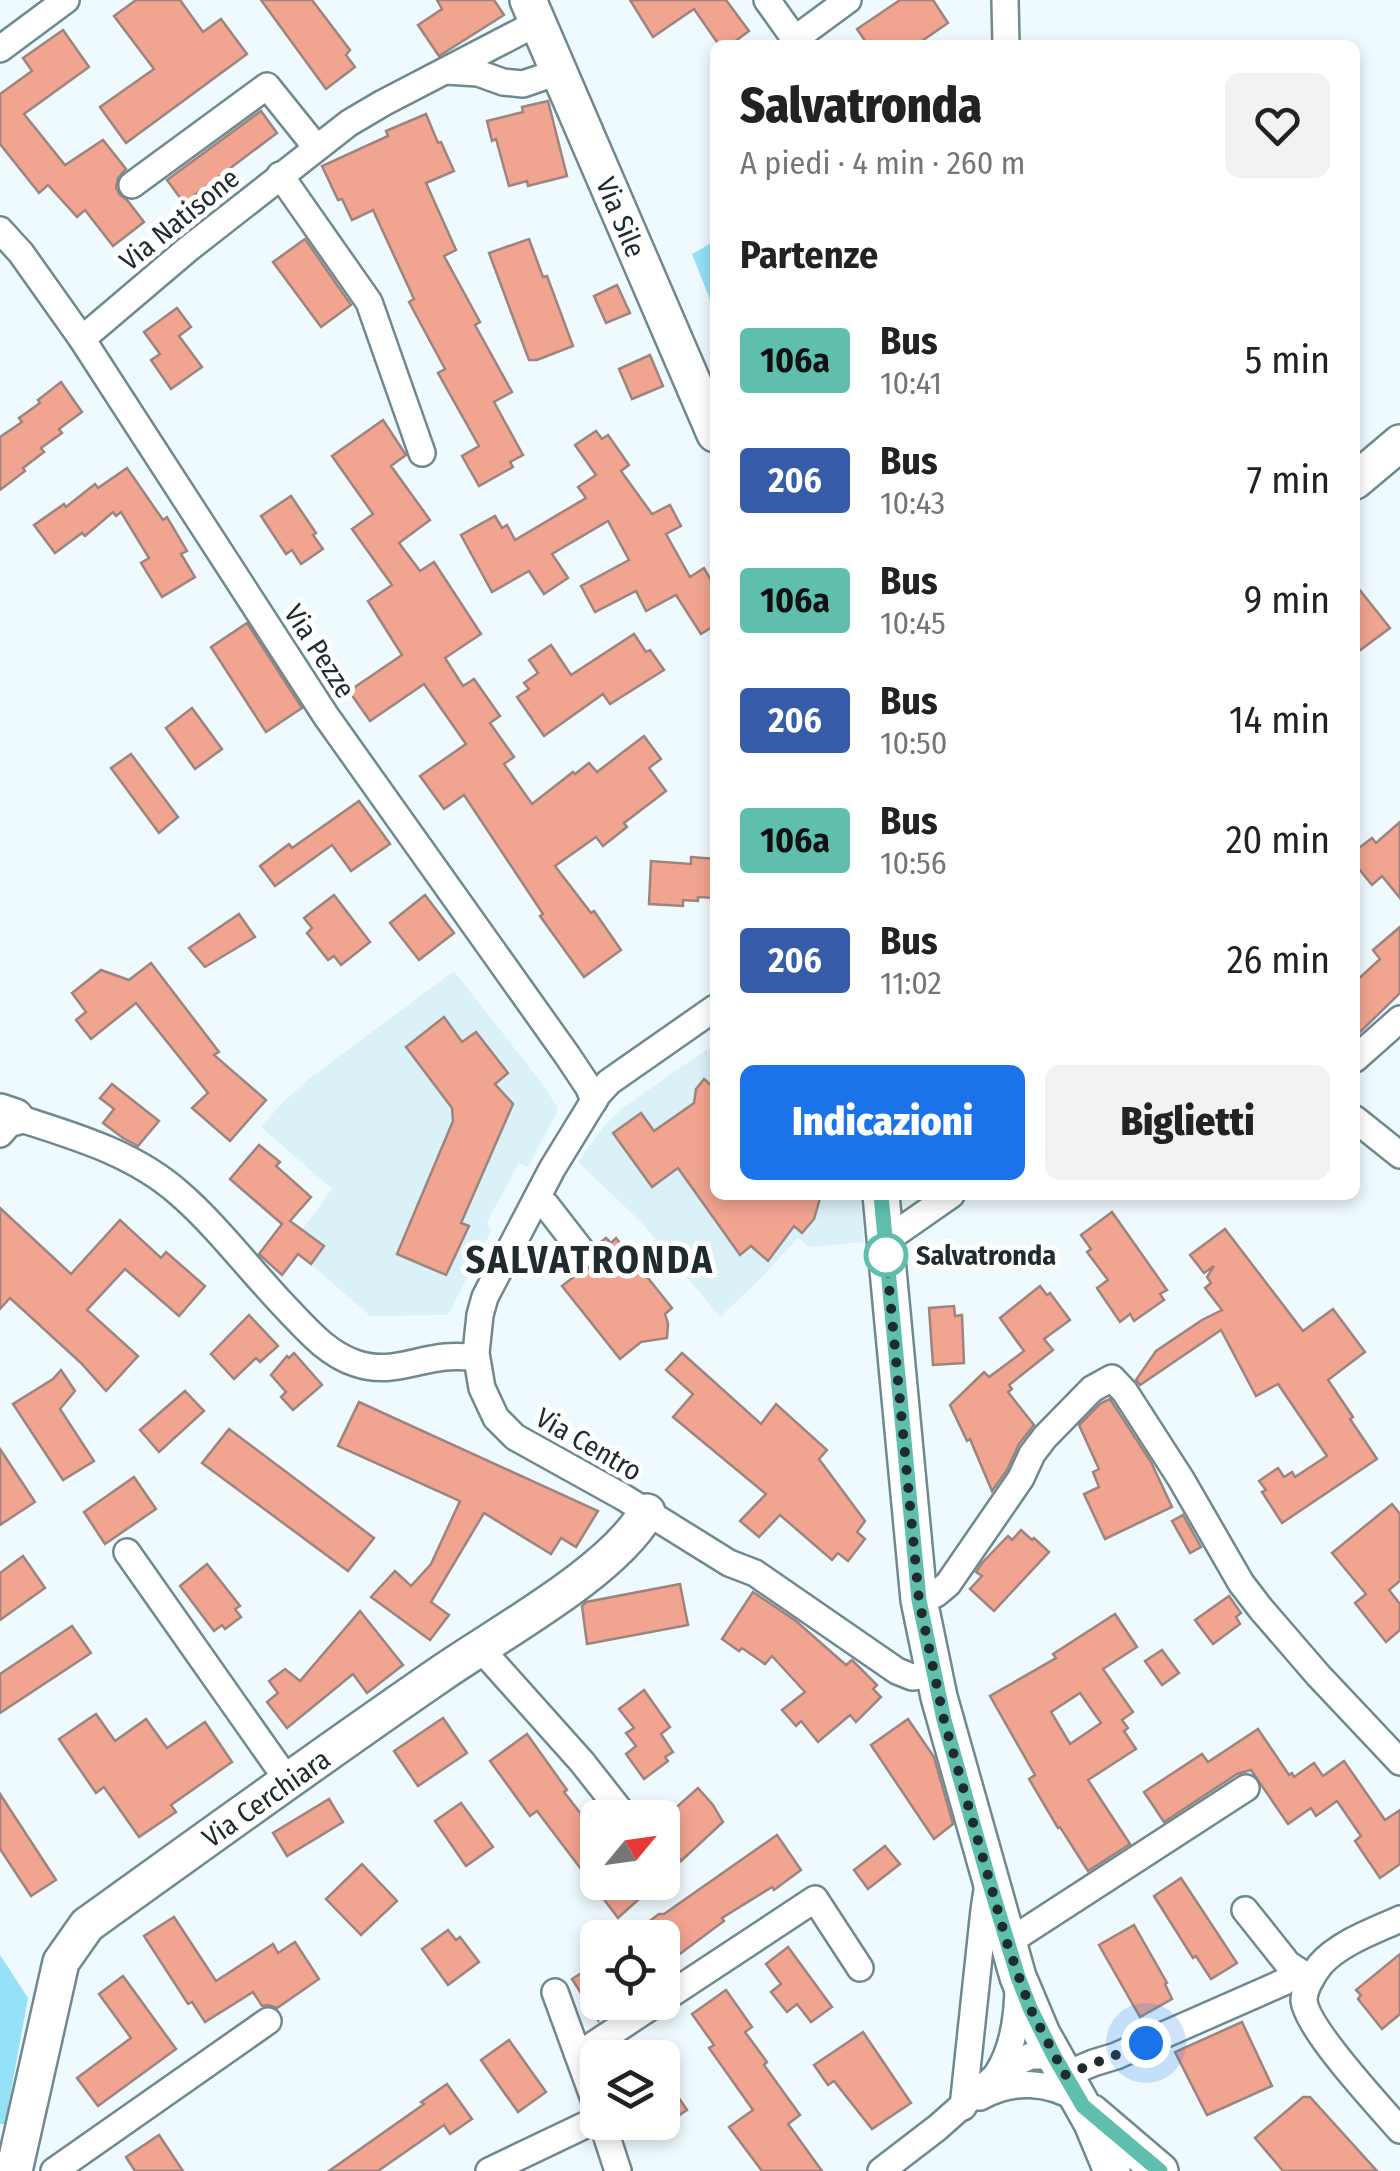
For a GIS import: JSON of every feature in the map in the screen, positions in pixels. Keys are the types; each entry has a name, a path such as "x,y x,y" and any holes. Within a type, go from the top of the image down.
{"street":[{"path":"0,49 66,0"},
{"path":"767,0 796,40"},
{"path":"799,40 848,0"},
{"path":"1005,0 1006,40"},
{"name":"Via Natisone","path":"82,339 316,147 362,114 446,71 533,12"},
{"name":"Via Sile","path":"533,12 710,422"},
{"path":"446,71 466,71 524,84 558,72"},
{"name":"Via Natisone","path":"132,186 267,86 316,147"},
{"path":"280,175 369,302 422,453"},
{"name":"Via Pezze","path":"0,230 82,339 326,716 567,1056 594,1101"},
{"path":"1360,477 1400,443"},
{"name":"Via Centro","path":"710,1011 609,1082 535,1200 490,1286 480,1315 476,1357 486,1399 496,1418 528,1445 722,1558 755,1573 889,1667 912,1677 933,1675"},
{"path":"1360,1055 1400,1020"},
{"path":"5,1121 110,1149 159,1177 194,1208 306,1329 342,1357 386,1368 446,1357 476,1357"},
{"path":"1360,1123 1400,1154"},
{"path":"881,1200 919,1600 933,1675 1018,1977 1030,2008 1104,2147 1112,2171"},
{"path":"885,1241 944,1200"},
{"path":"546,1205 584,1254"},
{"path":"919,1600 948,1584 1021,1478 1044,1437 1092,1389 1112,1378 1181,1479 1261,1610 1400,1762"},
{"name":"Via Cerchiara","path":"14,2171 61,1962 87,1925 601,1562 638,1528 647,1512"},
{"path":"127,1552 288,1781"},
{"path":"480,1648 612,1800"},
{"path":"1007,1943 1246,1788"},
{"path":"965,2105 989,1881"},
{"path":"680,1988 815,1900 860,1968"},
{"path":"1245,1910 1288,1964 1311,1979"},
{"path":"1400,1919 1339,1950 1320,1966 1304,1998 1315,2027 1400,2130"},
{"path":"997,2074 1014,2028 1018,1977"},
{"path":"965,2105 1002,2088 1028,2084 1058,2089 1071,2084 1134,2048 1284,1982"},
{"path":"554,1992 580,2060"},
{"path":"578,2055 631,2020"},
{"path":"54,2171 268,2021"},
{"path":"881,2171 965,2105 997,2074 1024,2058 1040,2055 1158,2171"},
{"path":"490,2171 580,2130"},
{"path":"607,2140 618,2171"},
{"path":"1139,2171 1158,2171"}],"shaded area":[{"path":"710,244 710,299 692,254"},
{"path":"454,971 544,1086 557,1112 528,1167 519,1163 487,1222 491,1231 448,1315 370,1316 311,1264 324,1246 302,1230 332,1189 261,1127 310,1078"},
{"path":"707,1049 710,1200 860,1200 864,1242 809,1247 798,1238 720,1317 641,1222 578,1162 604,1126 623,1108"},
{"path":"0,1955 28,1998 5,2124 0,2124"}],"building":[{"path":"136,0 180,0 203,32 221,19 247,54 126,143 100,107 154,69 114,16"},
{"path":"261,0 312,0 350,50 346,55 355,67 326,89"},
{"path":"437,0 494,0 504,15 439,56 418,25 442,9"},
{"path":"630,0 726,0 749,31 737,40 716,40 694,9 653,37"},
{"path":"900,0 933,0 948,23 923,40 865,40 857,29"},
{"path":"63,30 89,67 24,114 65,165 103,140 126,169 116,188 144,222 113,246 85,210 77,217 48,185 39,193 0,144 0,94 32,71 23,58"},
{"path":"548,101 567,176 528,186 527,181 509,186 487,121"},
{"path":"261,111 277,133 184,203 167,180"},
{"path":"426,114 454,171 426,183 456,250 444,256 480,322 475,325 512,392 494,402 523,455 510,462 513,467 479,486 462,456 479,446 438,373 445,369 409,302 414,299 373,210 352,220 322,166"},
{"path":"305,239 351,305 321,327 273,262"},
{"path":"529,239 573,346 537,360 529,360 489,253"},
{"path":"617,285 630,313 606,323 594,296"},
{"path":"177,308 191,327 179,336 202,367 171,389 151,360 160,354 144,332"},
{"path":"650,355 663,386 632,399 619,369"},
{"path":"61,382 82,412 59,429 62,433 41,448 44,452 0,490 0,437 22,422 19,418"},
{"path":"383,420 406,455 391,466 430,520 399,543 420,571 434,562 481,634 445,658 463,686 474,679 500,716 490,723 514,757 504,764 532,804 589,763 597,772 644,736 661,759 649,768 666,791 624,823 627,827 603,846 596,837 555,866 621,950 584,977 540,916 543,914 464,795 444,809 420,776 466,744 424,684 370,721 349,691 402,655 368,601 392,585 352,529 373,514 332,456"},
{"path":"596,431 602,439 608,435 629,465 621,471 652,514 670,505 681,526 666,534 690,577 704,568 710,578 710,628 701,634 676,595 646,611 636,591 595,612 581,586 629,560 608,521 552,554 568,578 544,594 529,571 492,592 461,535 495,516 502,528 507,525 515,540 586,498 578,487 596,475 575,445"},
{"path":"127,468 163,520 167,517 187,551 181,554 195,577 162,597 141,563 149,558 121,512 116,516 113,512 85,536 82,533 55,553 34,525 95,484 98,488"},
{"path":"291,496 323,549 301,564 292,550 286,554 261,516"},
{"path":"1360,590 1390,628 1360,650"},
{"path":"247,623 302,708 266,732 211,647"},
{"path":"634,634 664,670 610,704 603,694 544,736 517,697 529,689 524,683 538,673 529,660 551,645 571,675"},
{"path":"192,708 222,749 195,769 166,728"},
{"path":"131,754 178,817 159,833 111,768"},
{"path":"359,801 390,844 351,871 332,845 275,886 260,866"},
{"path":"1400,822 1400,898 1382,876 1372,885 1360,870 1360,847 1372,838 1376,843"},
{"path":"691,857 710,859 710,898 683,900 683,906 649,904 651,861 691,864"},
{"path":"334,895 370,942 341,965 334,956 328,960 307,933 312,928 304,918"},
{"path":"425,895 454,933 419,960 390,923"},
{"path":"239,914 255,937 205,967 189,948"},
{"path":"1400,927 1400,993 1360,1032 1360,977 1380,959 1373,950"},
{"path":"151,963 219,1052 214,1055 266,1100 230,1141 192,1108 208,1093 136,1003 91,1039 76,1020 86,1012 72,993 101,970 129,980"},
{"path":"444,1017 462,1042 476,1032 508,1073 495,1084 513,1104 461,1223 469,1226 446,1275 397,1254 453,1121 452,1108 406,1047"},
{"path":"704,1079 710,1084 710,1200 820,1200 814,1219 802,1233 794,1226 768,1261 751,1246 740,1255 678,1168 652,1187 613,1133 641,1113 654,1131 694,1103 696,1089"},
{"path":"112,1084 159,1121 138,1146 103,1123 114,1109 100,1098"},
{"path":"259,1145 311,1197 290,1221 324,1246 311,1264 298,1254 282,1275 259,1254 282,1224 230,1179"},
{"path":"0,1208 71,1274 120,1220 161,1258 166,1252 205,1286 179,1316 125,1269 87,1310 138,1356 106,1391 10,1298 0,1309"},
{"path":"1112,1212 1167,1290 1160,1294 1164,1300 1134,1321 1130,1314 1120,1322 1097,1288 1108,1280 1087,1252 1091,1249 1081,1235"},
{"path":"1225,1229 1303,1331 1333,1309 1365,1352 1328,1380 1377,1459 1282,1523 1259,1481 1278,1468 1284,1477 1292,1472 1295,1477 1327,1456 1278,1384 1256,1396 1221,1330 1140,1385 1136,1380 1156,1351 1222,1310 1205,1288 1211,1283 1207,1277 1214,1266 1204,1273 1190,1255"},
{"path":"606,1238 611,1243 616,1238 672,1308 665,1314 667,1338 641,1342 620,1359 562,1286 575,1276 572,1271 576,1268 595,1266 599,1259 597,1245"},
{"path":"1040,1286 1070,1320 1044,1339 1053,1350 1009,1385 1012,1389 1008,1392 1034,1425 992,1491 970,1439 967,1441 950,1405 984,1372 989,1377 1024,1351 1000,1318"},
{"path":"954,1306 955,1316 962,1315 964,1363 933,1365 929,1308"},
{"path":"249,1315 278,1346 260,1362 256,1358 234,1379 211,1354"},
{"path":"294,1353 322,1385 293,1410 281,1397 286,1392 271,1375"},
{"path":"682,1353 761,1424 776,1404 827,1450 819,1459 865,1521 857,1532 865,1539 848,1561 838,1553 832,1560 780,1515 759,1537 740,1521 766,1494 673,1417 693,1394 666,1370"},
{"path":"61,1370 75,1391 60,1409 94,1461 63,1480 13,1404"},
{"path":"185,1391 204,1411 159,1452 140,1430"},
{"path":"1110,1399 1151,1462 1172,1507 1105,1539 1084,1494 1099,1487 1093,1472 1099,1469 1079,1425"},
{"path":"359,1402 598,1511 576,1547 561,1538 551,1554 484,1513 431,1602 449,1615 430,1640 371,1597 395,1571 411,1586 431,1564 460,1501 338,1446"},
{"path":"229,1429 374,1538 348,1571 202,1463"},
{"path":"0,1449 35,1502 0,1525"},
{"path":"134,1477 156,1509 105,1544 84,1512"},
{"path":"1392,1504 1400,1514 1400,1581 1389,1590 1400,1604 1400,1630 1386,1642 1355,1603 1366,1594 1332,1553"},
{"path":"1183,1515 1201,1547 1190,1553 1172,1521"},
{"path":"1021,1530 1049,1552 994,1611 970,1589 982,1576 976,1572 982,1563 1008,1536 1012,1540"},
{"path":"23,1556 45,1588 0,1620 0,1573"},
{"path":"207,1564 240,1606 235,1609 241,1617 225,1629 222,1625 214,1631 180,1586"},
{"path":"680,1584 688,1625 587,1644 582,1606 586,1602"},
{"path":"753,1592 796,1621 846,1665 852,1660 877,1685 873,1689 881,1697 856,1722 850,1715 818,1742 801,1721 796,1726 782,1710 805,1692 772,1656 765,1664 722,1639"},
{"path":"1229,1596 1241,1613 1236,1617 1240,1624 1213,1644 1195,1620"},
{"path":"360,1611 403,1665 367,1693 353,1674 287,1728 267,1702 278,1693 269,1681 285,1669 300,1681"},
{"path":"1115,1614 1137,1647 1103,1669 1133,1712 1122,1720 1136,1749 1088,1780 1130,1844 1088,1871 1029,1779 1035,1775 990,1696 1056,1658 1053,1654","holes":["1080,1693 1101,1723 1070,1744 1051,1712"]},
{"path":"72,1626 91,1653 0,1713 0,1674"},
{"path":"1162,1650 1179,1673 1162,1685 1145,1661"},
{"path":"644,1690 670,1727 661,1734 673,1752 665,1757 668,1761 644,1779 626,1754 636,1746 626,1733 634,1728 619,1709"},
{"path":"96,1714 115,1741 146,1719 167,1748 205,1722 232,1762 171,1805 176,1812 139,1837 104,1787 96,1793 59,1739"},
{"path":"443,1718 467,1753 418,1786 394,1751"},
{"path":"908,1719 934,1757 953,1824 934,1839 871,1745"},
{"path":"1258,1729 1289,1775 1294,1777 1314,1763 1323,1776 1344,1761 1385,1820 1400,1810 1400,1864 1380,1878 1355,1841 1361,1836 1337,1801 1316,1816 1311,1808 1288,1824 1251,1770 1237,1774 1164,1822 1144,1792 1202,1754 1208,1762"},
{"path":"527,1734 580,1813 580,1868 537,1811 530,1816 490,1761"},
{"path":"698,1788 723,1822 681,1861 680,1859 680,1804"},
{"path":"0,1794 56,1880 31,1896 0,1849"},
{"path":"329,1799 343,1822 287,1856 273,1833"},
{"path":"461,1803 493,1847 466,1866 435,1821"},
{"path":"777,1835 801,1870 774,1890 772,1887 722,1918 724,1921 680,1954 680,1920 651,1920"},
{"path":"885,1846 900,1864 868,1889 854,1870"},
{"path":"362,1864 397,1901 361,1935 326,1899"},
{"path":"1181,1878 1237,1963 1211,1979 1154,1896"},
{"path":"604,1900 638,1900 618,1918"},
{"path":"174,1917 216,1981 273,1944 278,1953 295,1942 319,1979 277,2008 262,2006 253,1992 205,2022 192,2002 188,2004 144,1936"},
{"path":"1134,1925 1172,1999 1140,2017 1099,1945"},
{"path":"448,1930 456,1940 460,1937 479,1962 448,1985 422,1949"},
{"path":"788,1947 832,2007 811,2022 797,2004 787,2012 771,1992 781,1984 766,1964"},
{"path":"1400,1954 1400,2014 1382,2029 1358,1999 1361,1995 1356,1990"},
{"path":"580,1974 580,1992 572,1979"},
{"path":"123,1976 176,2049 98,2106 77,2078 131,2038 99,1994"},
{"path":"726,1990 752,2027 745,2032 767,2062 764,2065 800,2115 788,2124 822,2171 762,2171 729,2127 753,2110 709,2048 714,2045 692,2014"},
{"path":"1242,2022 1272,2086 1207,2115 1175,2052"},
{"path":"863,2032 911,2103 872,2129 834,2081 828,2085 814,2065"},
{"path":"509,2040 546,2092 518,2112 481,2060"},
{"path":"447,2084 472,2119 450,2134 444,2125 378,2171 329,2171 424,2104 421,2102"},
{"path":"1303,2097 1310,2097 1377,2171 1283,2171 1255,2138"},
{"path":"159,2135 183,2171 135,2171 126,2157"}],"bus line":[{"name":"106a","path":"881,1200 919,1600 944,1720 989,1881 1030,2008 1083,2106 1160,2171"}],"place":[{"name":"Salvatronda","path":"886,1255"}],"district":[{"name":"SALVATRONDA","path":"590,1260"}],"route":[{"path":"886,1255 919,1600 944,1720 1018,1977 1042,2034 1065,2075 1146,2043"}]}
